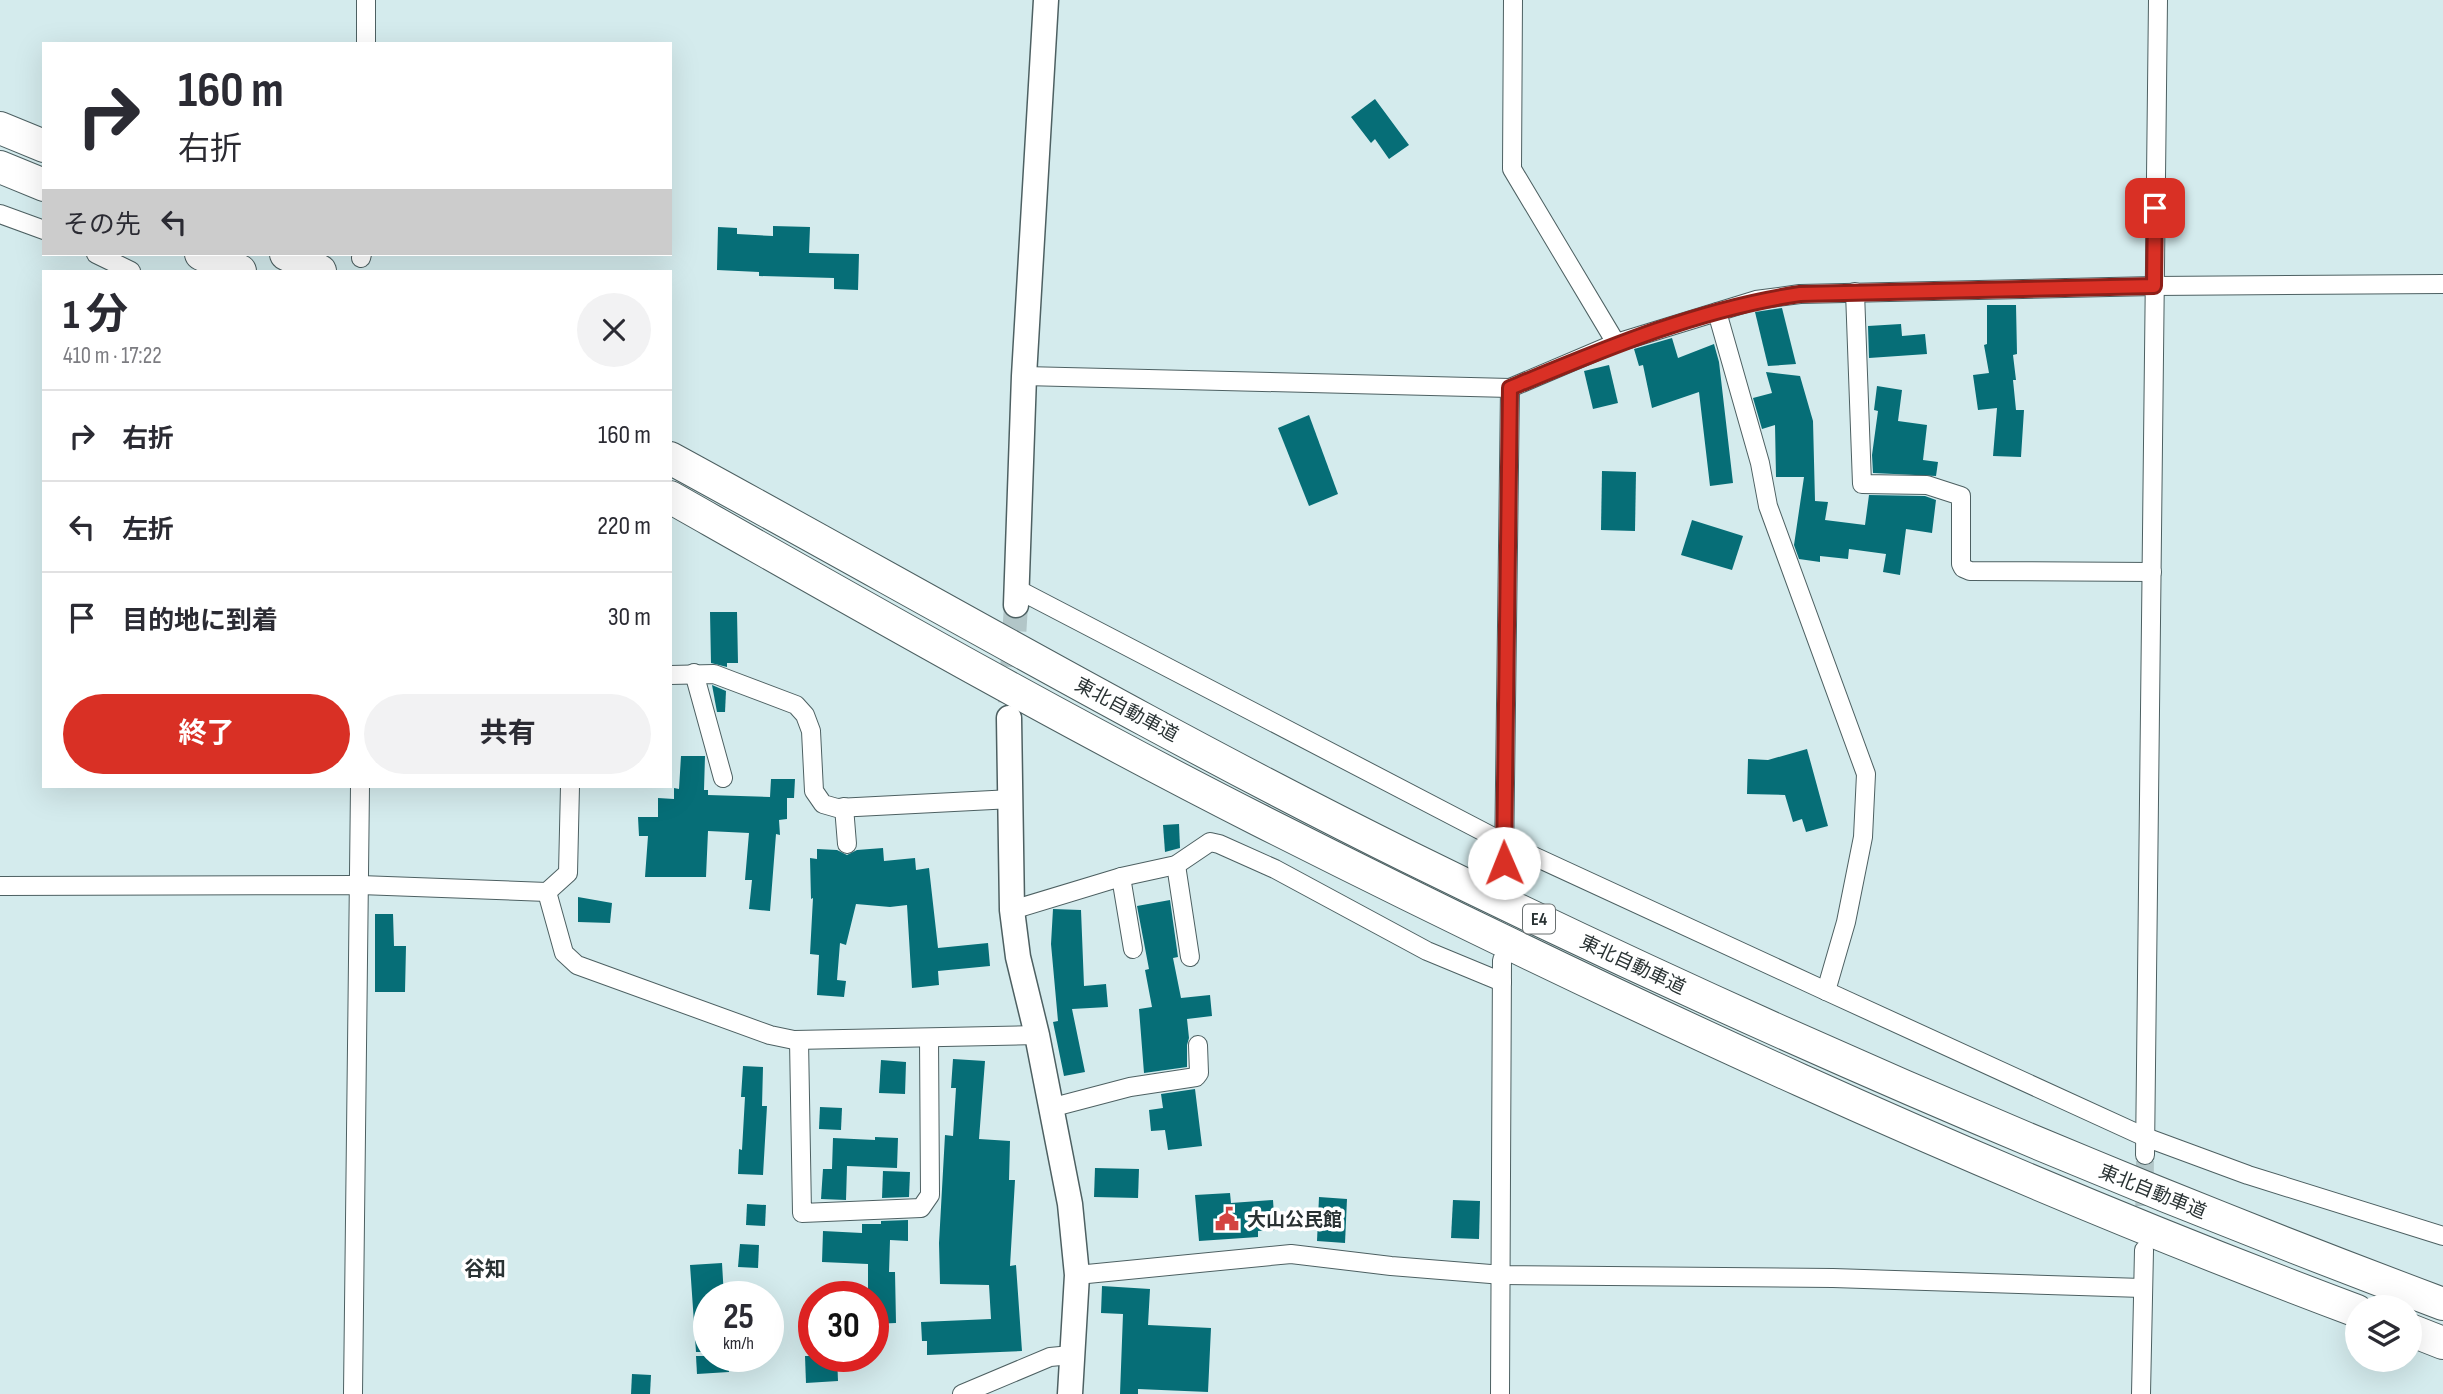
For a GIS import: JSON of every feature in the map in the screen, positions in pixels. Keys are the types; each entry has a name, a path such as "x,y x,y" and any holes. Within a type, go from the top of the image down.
{"highway":[{"path":"0,128 42,145"},
{"path":"0,167 42,184"},
{"path":"206,256 238,270"},
{"path":"290,256 318,270"},
{"name":"東北自動車道","path":"672,459 1053,670 1269,784 1407,855 1667,981 1961,1111 2153,1191 2443,1304"},
{"name":"東北自動車道","path":"672,498 1038,702 1254,817 1532,956 1953,1146 2163,1235 2345,1306"},
{"path":"2422,1335 2443,1343"}],"street":[{"path":"366,0 366,42"},
{"path":"1045,0 1024,376 1016,597 1503,842 1826,991 2145,1146 2443,1236"},
{"path":"1513,0 1512,169 1616,343"},
{"path":"2145,1146 2158,0"},
{"path":"0,214 42,229"},
{"path":"100,256 129,270"},
{"path":"1024,376 1510,388 1616,343 1756,300 1800,294 2154,286 2443,284"},
{"path":"1855,292 1862,484 1927,485 1961,496 1961,564 1970,571 2151,572"},
{"path":"1717,312 1760,463 1768,506 1866,774 1863,837 1846,922 1826,991"},
{"path":"1504,863 1510,388"},
{"path":"694,674 723,778"},
{"path":"672,675 714,674 796,705 805,715 811,731 814,791 823,804 844,807 1012,799"},
{"path":"1009,718 1012,910 1018,957 1037,1035 1070,1204 1077,1275 1070,1394"},
{"path":"353,1394 360,788"},
{"path":"0,886 360,886 547,892 568,873 570,788"},
{"path":"844,807 847,844"},
{"path":"1012,910 1121,877 1176,865 1209,842 1275,869 1427,951 1502,982"},
{"path":"1176,865 1189,957"},
{"path":"1121,877 1133,949"},
{"path":"547,892 565,953 577,965 759,1031 799,1040 1037,1035"},
{"path":"1500,1394 1503,1275 1502,960"},
{"path":"799,1040 802,1213 921,1208 930,1195 929,1038"},
{"path":"1050,1108 1130,1087 1196,1077 1199,1073 1198,1045"},
{"path":"2141,1394 2144,1250"},
{"path":"1077,1275 1292,1254 1391,1266 1503,1275 1833,1278 2143,1288"},
{"path":"962,1394 1050,1357 1071,1355"}],"building":[{"path":"1375,99 1409,145 1389,159 1375,139 1371,143 1351,117"},
{"path":"773,226 810,227 809,253 859,254 858,290 834,289 834,278 759,276 759,272 717,270 718,227 737,228 737,234 773,236"},
{"path":"1987,305 2016,305 2017,354 2013,355 2016,380 2013,380 2016,410 2024,410 2021,457 1993,456 1997,408 1978,410 1973,375 1989,373 1984,345 1987,344"},
{"path":"1782,308 1796,364 1768,366 1755,312"},
{"path":"1901,324 1902,336 1925,334 1927,354 1869,358 1868,326"},
{"path":"1672,338 1678,358 1714,344 1719,362 1733,483 1710,486 1699,392 1652,408 1643,365 1639,366 1634,349"},
{"path":"1609,365 1618,403 1593,409 1584,371"},
{"path":"1766,372 1800,376 1813,421 1815,501 1828,502 1825,520 1865,525 1869,495 1925,496 1936,500 1932,533 1906,529 1900,575 1883,572 1886,554 1849,549 1848,559 1820,556 1820,562 1799,559 1794,545 1804,477 1776,477 1775,425 1762,429 1753,398 1772,393"},
{"path":"1877,386 1902,390 1898,421 1927,425 1923,460 1938,462 1936,476 1873,473 1872,455 1878,411 1874,410"},
{"path":"1309,415 1338,494 1309,506 1278,428"},
{"path":"1602,471 1636,472 1635,531 1601,530"},
{"path":"1692,520 1743,536 1732,570 1681,555"},
{"path":"710,612 737,612 738,663 727,663 727,667 711,663"},
{"path":"712,685 726,691 725,712 717,712"},
{"path":"1807,749 1828,826 1806,832 1802,819 1793,822 1785,795 1747,794 1748,759 1768,760"},
{"path":"681,756 705,756 704,790 708,790 708,795 770,797 771,779 795,779 794,798 787,798 787,819 779,820 780,835 776,834 770,911 749,909 752,880 745,880 749,833 708,831 706,877 645,877 648,836 639,836 638,817 658,817 658,798 674,799 674,788 679,789"},
{"path":"1179,824 1180,848 1165,852 1163,825"},
{"path":"883,848 884,861 915,858 916,870 929,868 938,948 988,943 990,966 938,971 939,985 912,988 907,905 890,907 856,904 846,945 840,943 837,980 846,981 844,997 817,995 819,955 810,954 813,898 811,899 810,858 817,859 817,849 837,850 847,855 857,850"},
{"path":"578,897 612,903 610,923 578,922"},
{"path":"1170,900 1178,957 1173,958 1181,998 1210,995 1212,1016 1187,1019 1187,1067 1144,1073 1139,1009 1152,1007 1145,970 1149,969 1137,906"},
{"path":"1053,909 1081,910 1084,986 1106,984 1108,1007 1072,1009 1085,1072 1064,1076 1053,1022 1058,1021 1051,944"},
{"path":"375,914 393,914 394,946 406,946 405,992 375,992"},
{"path":"953,1059 985,1061 979,1139 1010,1141 1009,1180 1015,1180 1010,1266 1016,1265 1022,1351 927,1355 927,1341 922,1341 921,1322 991,1319 989,1285 940,1284 939,1243 945,1135 953,1136 956,1088 951,1088"},
{"path":"881,1060 906,1062 905,1094 879,1093"},
{"path":"743,1066 763,1067 762,1106 767,1106 763,1175 738,1174 745,1097 741,1097"},
{"path":"1195,1089 1202,1146 1168,1150 1165,1130 1151,1131 1149,1110 1163,1108 1161,1094"},
{"path":"820,1107 842,1108 841,1130 819,1129"},
{"path":"875,1137 898,1138 897,1168 847,1166 846,1200 821,1199 823,1169 832,1169 833,1138 875,1140"},
{"path":"1095,1168 1139,1169 1138,1198 1094,1197"},
{"path":"883,1171 910,1172 909,1197 882,1198"},
{"path":"1230,1193 1231,1203 1273,1200 1275,1230 1258,1231 1258,1237 1199,1241 1195,1195"},
{"path":"1319,1197 1347,1199 1345,1243 1317,1241"},
{"path":"1453,1200 1480,1201 1479,1239 1451,1238"},
{"path":"747,1204 766,1205 765,1226 746,1225"},
{"path":"908,1220 908,1241 890,1240 889,1272 895,1272 896,1323 889,1323 889,1281 868,1281 868,1264 822,1262 823,1231 862,1233 862,1224 881,1224 881,1221"},
{"path":"740,1244 759,1245 758,1268 738,1267"},
{"path":"722,1263 723,1281 693,1281 693,1308 690,1265"},
{"path":"1102,1286 1150,1289 1148,1325 1211,1328 1208,1392 1138,1389 1138,1394 1120,1394 1123,1314 1101,1313"},
{"path":"697,1372 729,1372 697,1374"},
{"path":"806,1372 838,1372 838,1381 806,1383"},
{"path":"632,1374 651,1375 650,1394 631,1394"}],"tunnel":[{"path":"1010,703 1016,605"},
{"path":"1502,946 1504,863"},
{"path":"2144,1233 2145,1155"}],"place":[{"name":"大山公民館","path":"1227,1219"}],"district":[{"name":"谷知","path":"485,1269"}],"route":[{"path":"1504,863 1510,388 1616,343 1756,300 1800,294 2154,286 2155,208"}]}
